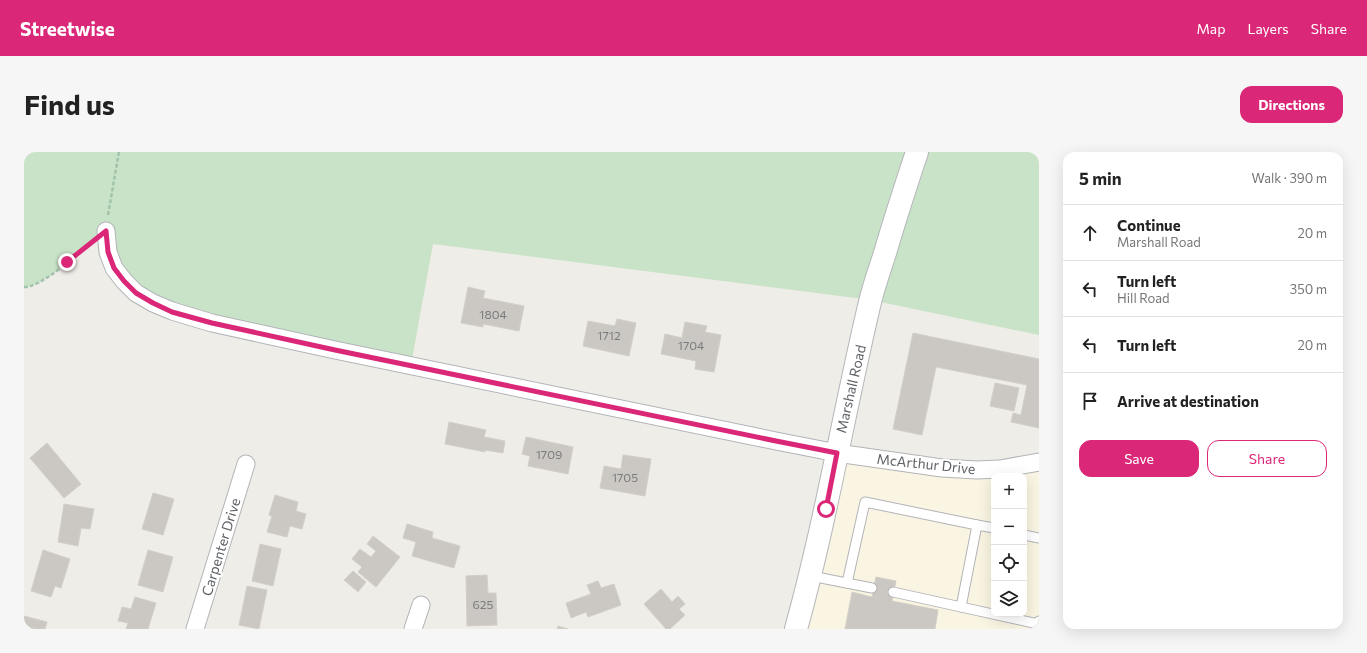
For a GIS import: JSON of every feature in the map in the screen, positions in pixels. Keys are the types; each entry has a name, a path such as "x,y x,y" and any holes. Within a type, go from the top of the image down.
{"main road":[{"name":"Marshall Road","path":"796,629 811,576 871,300 917,152"}],"street":[{"name":"McArthur Drive","path":"106,231 108,252 114,268 136,293 172,312 212,323 837,453 942,468 970,470 1000,469 1039,462"},
{"name":"Carpenter Drive","path":"194,629 246,464"},
{"path":"414,629 421,605"}],"lane":[{"path":"847,583 865,502 991,527"},
{"path":"961,607 977,525"},
{"path":"1027,536 1039,538"},
{"path":"811,576 872,588"},
{"path":"893,592 1039,622 1037,629"}],"path":[{"path":"24,288 29,288 36,284 106,231 119,152"}],"shaded area":[{"path":"837,453 908,463 1039,462 1039,629 796,629"}],"green space":[{"path":"24,152 1039,152 1039,335 871,300 433,244 411,365 212,323 124,281 106,231 78,255 53,273 32,285 24,287"}],"building":[{"path":"468,287 485,291 483,298 524,306 519,331 483,324 483,327 461,323"},
{"path":"617,319 636,323 629,356 583,346 588,321 615,326"},
{"path":"685,322 707,326 705,332 721,335 714,372 695,369 696,361 661,354 665,334 682,338"},
{"path":"913,333 1039,359 1039,428 1011,422 1013,413 1021,415 1027,385 936,367 922,435 893,429"},
{"path":"995,383 1019,388 1014,411 990,406"},
{"path":"449,422 486,430 484,437 505,441 503,453 485,450 485,452 445,444"},
{"path":"526,437 573,447 568,474 528,466 530,456 522,454"},
{"path":"47,443 81,484 64,498 30,458"},
{"path":"623,455 651,459 645,496 600,488 604,466 621,469"},
{"path":"153,493 174,499 163,535 142,529"},
{"path":"275,495 298,502 296,511 306,514 302,529 290,526 287,537 267,532 272,516 269,515"},
{"path":"64,504 94,509 90,529 81,528 78,546 58,542"},
{"path":"407,524 433,532 432,538 460,546 454,568 412,556 416,542 403,538"},
{"path":"373,536 400,557 376,587 358,572 362,567 352,559 360,549 371,557 376,551 367,544"},
{"path":"260,544 281,549 273,586 252,581"},
{"path":"43,550 70,559 61,588 55,586 51,597 31,591"},
{"path":"148,550 173,557 163,592 138,585"},
{"path":"353,571 366,582 358,592 344,580"},
{"path":"487,575 488,593 496,593 497,625 467,626 466,576"},
{"path":"876,577 896,581 892,601 938,610 935,629 845,629 852,592 872,597"},
{"path":"598,581 601,588 614,584 621,605 588,617 586,612 571,618 566,603 591,594 587,585"},
{"path":"247,586 267,590 259,629 239,625"},
{"path":"661,589 672,602 678,596 685,604 679,609 685,615 670,629 666,629 644,604"},
{"path":"135,597 156,603 148,629 126,629 128,623 118,621 122,607 131,609"},
{"path":"24,616 47,622 45,629 24,629"},
{"path":"558,626 568,629 557,629"}],"route":[{"path":"67,262 106,231 108,252 114,268 124,281 136,293 172,312 212,323 335,350 458,374 837,453 826,509"}]}
